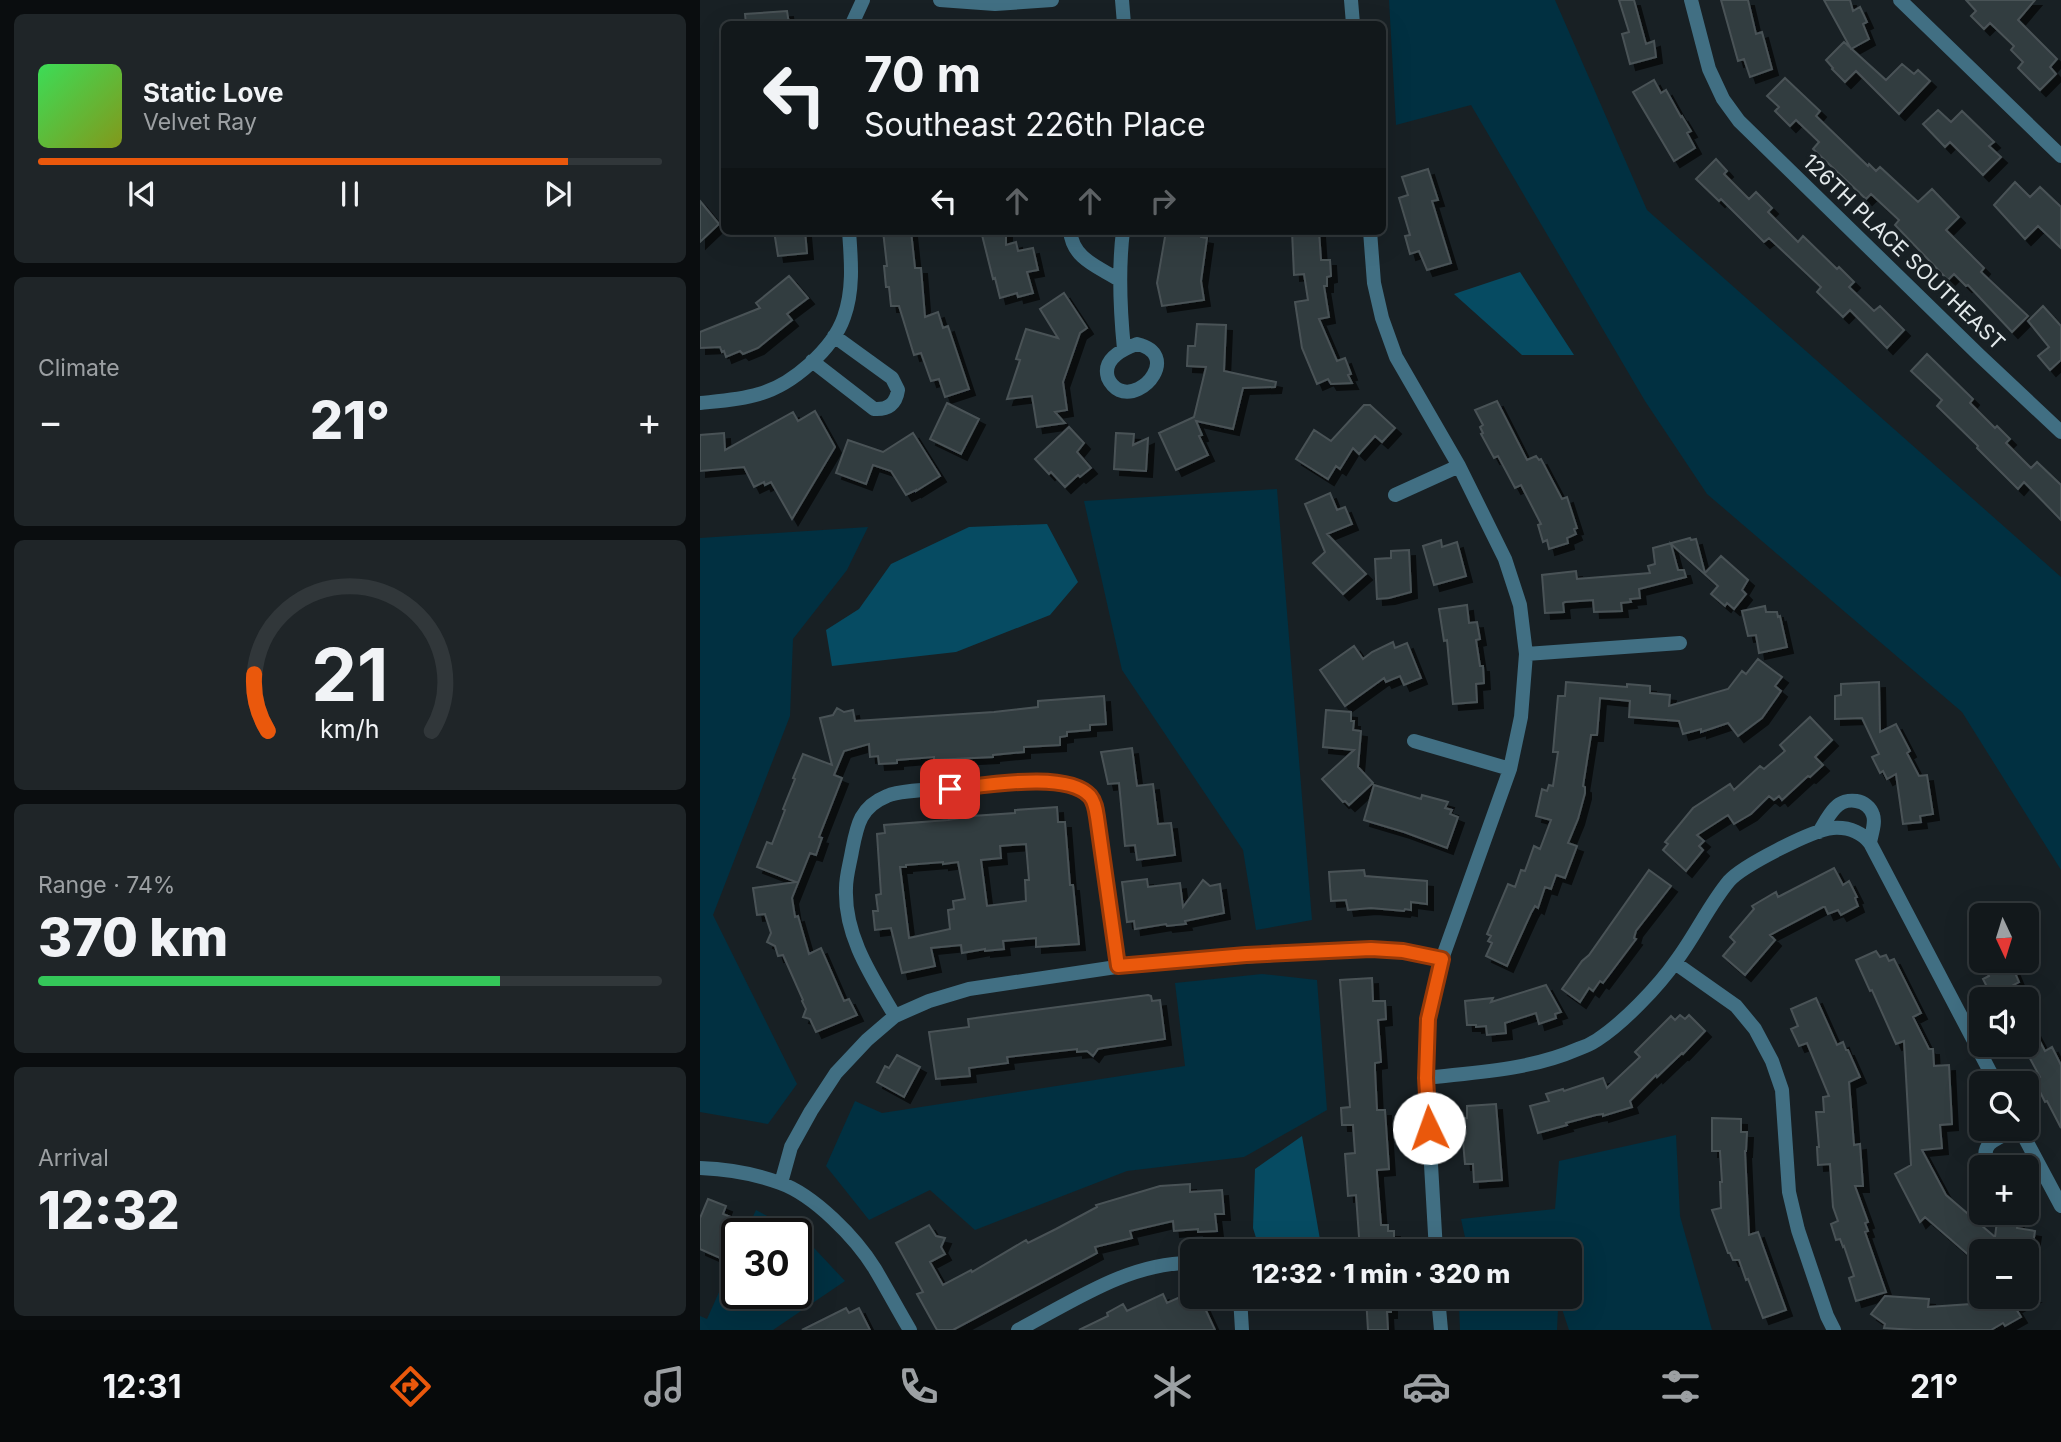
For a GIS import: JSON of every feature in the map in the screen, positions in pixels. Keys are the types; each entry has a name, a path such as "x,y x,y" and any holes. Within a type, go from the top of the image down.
{"street":[{"path":"853,21 863,0"},
{"path":"940,0 995,4 1052,0"},
{"path":"1122,0 1124,21"},
{"path":"1352,0 1353,21"},
{"name":"126TH PLACE SOUTHEAST","path":"1691,0 1709,69 1723,99 1739,121 2061,432"},
{"path":"1900,0 2061,156"},
{"path":"700,403 761,394 790,379 817,357 834,336 845,316 852,269 849,235"},
{"path":"1071,235 1073,248 1080,256 1119,280"},
{"path":"1123,235 1119,280 1124,349"},
{"path":"1370,235 1374,283 1382,318 1396,357 1459,466 1505,559 1520,605 1526,654 1521,717 1510,769 1442,959 1428,1019 1426,1078 1435,1239"},
{"path":"817,357 874,409 888,408 893,404 898,390 891,378 834,336"},
{"path":"1395,495 1459,466"},
{"path":"1526,654 1680,643"},
{"path":"1414,741 1510,769"},
{"path":"895,1016 855,943 846,899 857,824 864,811 888,795 1047,781 1074,785 1091,796 1097,817 1118,966"},
{"path":"1819,832 1836,807 1850,800 1859,801 1868,806 1873,814 1870,844"},
{"path":"1426,1078 1521,1066 1558,1058 1595,1042 1629,1014 1675,963 1730,880 1750,864 1832,828 1849,829 1862,834 1870,844 1990,1071"},
{"path":"781,1183 791,1147 836,1073 867,1040 895,1016 929,1001 969,989 1118,966 1246,955 1371,949 1403,951 1442,959"},
{"path":"1675,963 1736,1006 1755,1029 1772,1061 1782,1090 1789,1192 1798,1230 1834,1330"},
{"path":"1985,1155 1989,1143 1993,1141"},
{"path":"2039,1166 2061,1206"},
{"path":"700,1168 781,1183 812,1201 832,1218 873,1267 910,1330"},
{"path":"1018,1330 1115,1279 1161,1265 1180,1264"},
{"path":"1241,1309 1242,1330"},
{"path":"1439,1309 1441,1330"}],"shaded area":[{"path":"1389,0 1555,0 1647,210 2061,577 2061,870 1962,712 1707,494 1645,401 1471,105 1396,125"},
{"path":"1520,272 1574,355 1522,355 1454,294"},
{"path":"1277,489 1312,920 1256,930 1243,850 1122,670 1084,501"},
{"path":"1047,524 1078,582 1050,615 956,652 832,666 826,630 859,609 891,564 969,527"},
{"path":"868,527 847,570 793,639 790,716 713,915 797,1084 768,1124 700,1112 700,538"},
{"path":"1262,974 1317,980 1327,1110 1244,1157 1127,1171 975,1230 930,1190 869,1220 826,1166 855,1101 882,1113 1185,1066 1175,983"},
{"path":"1676,1135 1680,1216 1712,1330 1569,1330 1562,1309 1582,1309 1582,1239 1465,1239 1461,1219 1555,1209 1559,1161"},
{"path":"1302,1136 1320,1239 1256,1239 1253,1228 1255,1169"},
{"path":"756,1210 771,1218 752,1218"},
{"path":"812,1246 845,1281 812,1303"},
{"path":"721,1288 721,1309 804,1309 773,1330 700,1330 700,1316 707,1319"},
{"path":"1459,1309 1558,1309 1557,1330 1460,1330"}],"building":[{"path":"1619,0 1634,0 1646,44 1654,41 1656,57 1630,64 1622,34 1629,32"},
{"path":"1721,0 1748,0 1756,34 1762,32 1772,69 1750,77 1744,59 1738,61"},
{"path":"1824,0 1850,0 1853,11 1860,7 1867,22 1863,24 1869,39 1851,49"},
{"path":"1966,0 2035,0 2018,20 2057,59 2050,67 2056,74 2040,90 2018,68 2023,62 2011,50 2014,46 1990,23 1984,29 1971,16 1976,11"},
{"path":"787,11 789,21 746,21 745,14"},
{"path":"1844,42 1886,80 1902,64 1914,74 1918,70 1930,81 1899,114 1856,71 1845,82 1832,69 1826,60"},
{"path":"1785,78 1820,111 1816,116 1868,166 1869,164 1876,171 1880,167 1918,202 1932,189 1959,217 1946,230 1984,268 1981,272 2028,316 2012,332 1968,285 1954,274 1948,280 1895,225 1899,220 1871,194 1866,199 1813,149 1819,142 1796,120 1790,126 1775,111 1779,107 1767,96"},
{"path":"1654,80 1661,93 1666,90 1691,131 1687,133 1695,148 1674,161 1633,92"},
{"path":"1938,110 1951,122 1962,111 1994,142 1989,146 2001,157 1983,175 1950,142 1945,147 1923,124"},
{"path":"1716,159 1727,171 1724,174 1749,199 1756,192 1772,208 1768,212 1798,242 1803,236 1854,282 1849,287 1874,311 1880,306 1904,330 1887,348 1850,310 1843,317 1817,292 1821,287 1769,238 1764,242 1721,199 1719,201 1696,179"},
{"path":"1428,169 1438,200 1432,201 1451,263 1427,270 1419,251 1410,254 1405,236 1410,235 1399,198 1408,195 1402,177"},
{"path":"2015,182 2030,197 2040,187 2061,207 2061,248 2038,226 2025,239 1994,205"},
{"path":"700,201 719,224 700,242"},
{"path":"775,235 805,235 807,253 778,256"},
{"path":"883,235 911,235 915,268 921,268 925,317 938,312 943,328 948,326 969,389 945,397 939,379 931,381 921,353 914,355 899,306 891,306 889,287 886,287 884,266 887,266"},
{"path":"982,235 1006,235 1006,245 1016,242 1018,251 1033,248 1038,270 1027,272 1033,293 1018,297 1017,293 1000,298 995,278 993,279"},
{"path":"1165,235 1201,235 1207,238 1201,281 1204,300 1162,306 1157,283"},
{"path":"1292,235 1319,235 1321,260 1330,260 1331,276 1327,277 1327,286 1324,286 1329,317 1319,319 1337,361 1345,358 1352,383 1331,384 1328,379 1317,384 1302,348 1295,302 1308,300 1304,274 1294,275"},
{"path":"789,276 808,298 787,314 792,320 758,348 726,357 720,347 700,348 700,332 760,308 756,303"},
{"path":"1064,293 1087,328 1080,333 1063,382 1067,410 1055,412 1065,423 1037,427 1032,396 1007,399 1020,360 1016,359 1026,329 1058,338 1040,309"},
{"path":"2043,306 2061,326 2061,360 2050,370 2038,356 2049,347 2028,321"},
{"path":"1197,324 1226,325 1224,371 1276,382 1275,387 1243,388 1233,429 1196,421 1202,435 1199,436 1208,455 1176,470 1159,433 1194,417 1206,367 1187,366 1188,346 1195,346"},
{"path":"1927,354 1973,399 1970,403 2010,439 2006,443 2031,468 2037,462 2061,485 2061,520 2024,482 2018,489 1937,406 1942,400 1911,371"},
{"path":"1497,401 1527,460 1536,456 1541,459 1562,499 1567,497 1577,528 1574,529 1576,534 1567,538 1568,543 1549,549 1547,540 1543,542 1538,525 1541,524 1521,485 1515,488 1498,456 1494,458 1481,434 1483,433 1480,427 1483,425 1475,410"},
{"path":"947,403 979,419 961,454 930,439"},
{"path":"1364,405 1370,405 1395,428 1382,442 1375,436 1359,454 1353,448 1340,469 1336,466 1328,479 1296,459 1314,430 1331,441"},
{"path":"815,411 835,447 792,519 771,482 754,487 744,467 700,471 700,435 724,433 725,450 793,412 798,421"},
{"path":"1069,427 1084,443 1077,452 1091,468 1065,487 1035,459"},
{"path":"913,433 940,476 916,491 906,495 891,471 873,465 866,484 836,473 848,440 883,452"},
{"path":"1116,433 1134,434 1133,445 1148,438 1146,471 1114,469"},
{"path":"1330,493 1337,510 1345,507 1352,524 1327,534 1366,574 1343,594 1313,563 1325,552 1305,504"},
{"path":"1690,538 1696,539 1705,573 1721,556 1748,580 1742,590 1746,594 1734,609 1727,603 1725,606 1711,594 1718,586 1671,544 1678,570 1684,570 1686,577 1639,589 1640,598 1621,603 1622,611 1594,612 1593,600 1565,602 1564,612 1545,613 1542,575 1576,571 1577,579 1650,573 1648,566 1655,564 1653,548"},
{"path":"1441,540 1442,547 1457,542 1466,576 1434,585 1423,546"},
{"path":"1409,550 1411,592 1377,599 1375,559 1391,558 1391,551"},
{"path":"1467,605 1469,623 1477,622 1480,639 1476,640 1480,666 1483,666 1484,683 1476,684 1477,702 1453,704 1447,640 1444,641 1439,609"},
{"path":"1765,606 1766,612 1777,612 1778,617 1780,616 1787,647 1759,653 1756,635 1748,636 1742,611"},
{"path":"1393,642 1395,648 1407,643 1421,678 1404,685 1400,676 1386,682 1384,678 1345,706 1320,670 1354,646 1363,659"},
{"path":"1758,659 1782,677 1775,686 1781,691 1762,718 1738,736 1728,723 1701,732 1701,729 1683,734 1679,721 1629,717 1630,701 1600,698 1597,735 1591,735 1583,786 1585,793 1568,843 1577,846 1565,878 1556,875 1551,889 1545,887 1538,908 1535,906 1531,913 1507,966 1486,956 1492,943 1488,941 1491,936 1487,934 1508,884 1515,887 1521,870 1525,871 1534,846 1540,849 1551,820 1536,816 1542,789 1547,791 1549,785 1553,786 1558,752 1553,752 1558,696 1565,696 1566,682 1650,686 1650,693 1670,695 1669,706 1728,689 1742,671 1746,674"},
{"path":"1879,682 1880,732 1896,724 1919,776 1927,775 1933,814 1920,816 1921,822 1903,824 1896,774 1887,779 1883,771 1880,773 1872,757 1879,754 1862,718 1835,719 1835,696 1841,695 1841,684"},
{"path":"1104,696 1106,724 1090,725 1090,730 1067,732 1067,736 1060,737 1060,745 1024,747 1024,752 993,757 934,760 934,757 879,764 878,756 870,757 869,744 844,751 834,775 842,778 819,837 822,838 816,855 810,853 792,898 795,917 798,916 809,954 821,948 844,1001 849,999 857,1015 816,1032 810,1019 803,1017 806,1009 783,955 778,956 775,946 767,942 771,933 765,914 757,915 753,888 796,882 757,867 767,842 772,844 803,754 832,765 820,718 833,715 837,708 844,712 853,710 855,721 994,712 1038,707 1038,701"},
{"path":"1326,710 1351,712 1353,730 1361,731 1358,767 1373,783 1349,805 1322,779 1354,750 1323,747"},
{"path":"1810,717 1832,740 1815,757 1823,765 1810,777 1782,800 1779,796 1774,800 1769,796 1751,814 1734,824 1728,815 1697,835 1704,841 1699,846 1703,850 1686,871 1663,850 1668,844 1665,842 1693,808 1730,784 1734,790 1760,766 1764,769 1785,751 1780,745"},
{"path":"1132,748 1137,786 1153,784 1158,824 1171,823 1175,855 1137,860 1135,845 1125,846 1119,783 1108,784 1101,752"},
{"path":"1374,785 1421,799 1422,795 1448,802 1445,808 1452,810 1450,814 1458,817 1447,848 1364,820"},
{"path":"1057,807 1058,822 1065,822 1070,885 1073,885 1079,944 1036,947 1036,938 1003,941 1004,949 985,951 962,953 961,945 931,948 935,966 902,973 891,928 875,930 873,911 878,911 876,895 881,894 877,834 885,833 884,825 1015,813 1015,810","holes":["1026,844 1029,880 1025,880 1026,901 987,906 981,860 1001,858 1000,846","958,862 965,899 953,901 954,909 948,910 950,929 909,938 900,867"]},
{"path":"1834,868 1843,885 1849,881 1857,897 1858,906 1841,915 1838,910 1828,914 1823,907 1770,935 1775,940 1745,975 1723,956 1735,942 1730,937 1754,909 1752,906 1776,892 1778,897"},
{"path":"1364,870 1365,876 1427,881 1427,904 1411,902 1411,910 1404,911 1371,908 1348,910 1346,900 1331,901 1329,872"},
{"path":"1649,870 1671,886 1636,931 1636,939 1603,983 1600,981 1593,991 1589,988 1580,1002 1562,989"},
{"path":"1147,879 1148,887 1180,883 1183,907 1203,880 1210,886 1220,884 1224,913 1185,921 1186,924 1135,929 1134,921 1127,922 1122,882"},
{"path":"1876,951 1880,957 1886,955 1889,961 1894,959 1921,1013 1913,1017 1929,1049 1933,1049 1934,1066 1949,1065 1952,1124 1940,1125 1942,1148 1922,1150 1946,1195 1969,1215 1969,1225 1981,1225 1995,1237 1996,1225 2017,1225 2017,1228 2035,1231 2034,1239 1969,1239 1969,1255 1925,1217 1920,1222 1895,1174 1911,1165 1904,1041 1896,1044 1856,960"},
{"path":"1987,973 2015,973 2019,982 2013,987 1987,987 1983,979 1989,976"},
{"path":"1372,978 1373,1001 1385,1001 1386,1019 1378,1020 1381,1062 1375,1063 1375,1070 1377,1110 1385,1110 1389,1169 1377,1170 1377,1174 1381,1225 1388,1225 1388,1231 1394,1231 1394,1239 1359,1239 1356,1195 1348,1196 1345,1154 1355,1153 1353,1125 1342,1125 1341,1108 1350,1107 1340,980"},
{"path":"1546,985 1561,1012 1555,1014 1556,1018 1539,1024 1536,1013 1505,1023 1506,1033 1487,1035 1486,1026 1467,1025 1465,1001 1493,998 1491,1002"},
{"path":"1148,995 1152,1001 1160,1000 1165,1039 1098,1049 1093,1056 1087,1051 1077,1052 1077,1049 1007,1057 1008,1063 969,1068 970,1076 936,1079 929,1032 969,1027 968,1019"},
{"path":"1816,998 1837,1045 1843,1042 1860,1077 1849,1082 1854,1145 1860,1144 1863,1186 1855,1186 1868,1222 1865,1223 1868,1231 1865,1232 1886,1292 1856,1301 1849,1278 1854,1276 1844,1246 1840,1239 1836,1240 1831,1224 1838,1221 1833,1207 1830,1164 1818,1165 1816,1112 1824,1112 1823,1097 1829,1096 1807,1043 1799,1046 1791,1029 1798,1026 1791,1009"},
{"path":"1680,1015 1685,1019 1689,1015 1705,1031 1630,1101 1632,1107 1566,1123 1567,1125 1538,1133 1530,1106 1549,1101 1546,1094 1603,1078 1607,1088 1640,1057 1635,1052 1671,1016 1675,1020"},
{"path":"2039,1040 2045,1051 2052,1047 2061,1065 2061,1128 2039,1090 2040,1077 2029,1057 2039,1057"},
{"path":"897,1055 920,1067 904,1097 877,1082 885,1066 889,1068"},
{"path":"1496,1104 1502,1180 1474,1182 1473,1164 1465,1164 1461,1118 1467,1118 1467,1106"},
{"path":"1712,1118 1741,1119 1741,1132 1747,1132 1745,1151 1749,1235 1758,1232 1786,1310 1763,1318 1739,1260 1733,1260 1728,1253 1712,1210 1721,1208 1722,1182 1720,1151 1712,1151"},
{"path":"1190,1184 1190,1192 1222,1190 1224,1214 1215,1214 1217,1231 1174,1231 1173,1221 1130,1231 1132,1238 1095,1247 1097,1253 953,1330 937,1330 917,1294 923,1292 896,1243 929,1225 936,1236 945,1238 941,1247 945,1254 930,1262 943,1285 971,1270 972,1272 1026,1240 1028,1243 1056,1229 1097,1207 1096,1205 1160,1186"},
{"path":"708,1199 726,1206 723,1214 733,1218 721,1218 720,1258 700,1249 700,1218"},
{"path":"1163,1294 1167,1303 1180,1297 1180,1309 1205,1309 1215,1330 1079,1330 1108,1316 1107,1313 1123,1304 1127,1311"},
{"path":"1885,1296 1929,1299 1928,1307 1969,1304 1969,1309 2016,1309 2021,1317 1991,1330 1915,1330 1884,1328 1885,1324 1871,1314"},
{"path":"846,1308 849,1313 859,1308 870,1330 802,1330"},
{"path":"1367,1309 1391,1309 1391,1312 1387,1312 1388,1330 1368,1330"}],"route":[{"path":"950,789 1047,781 1074,785 1091,796 1097,817 1118,966 1246,955 1371,949 1403,951 1442,959 1428,1019 1426,1078 1429,1128"}]}
